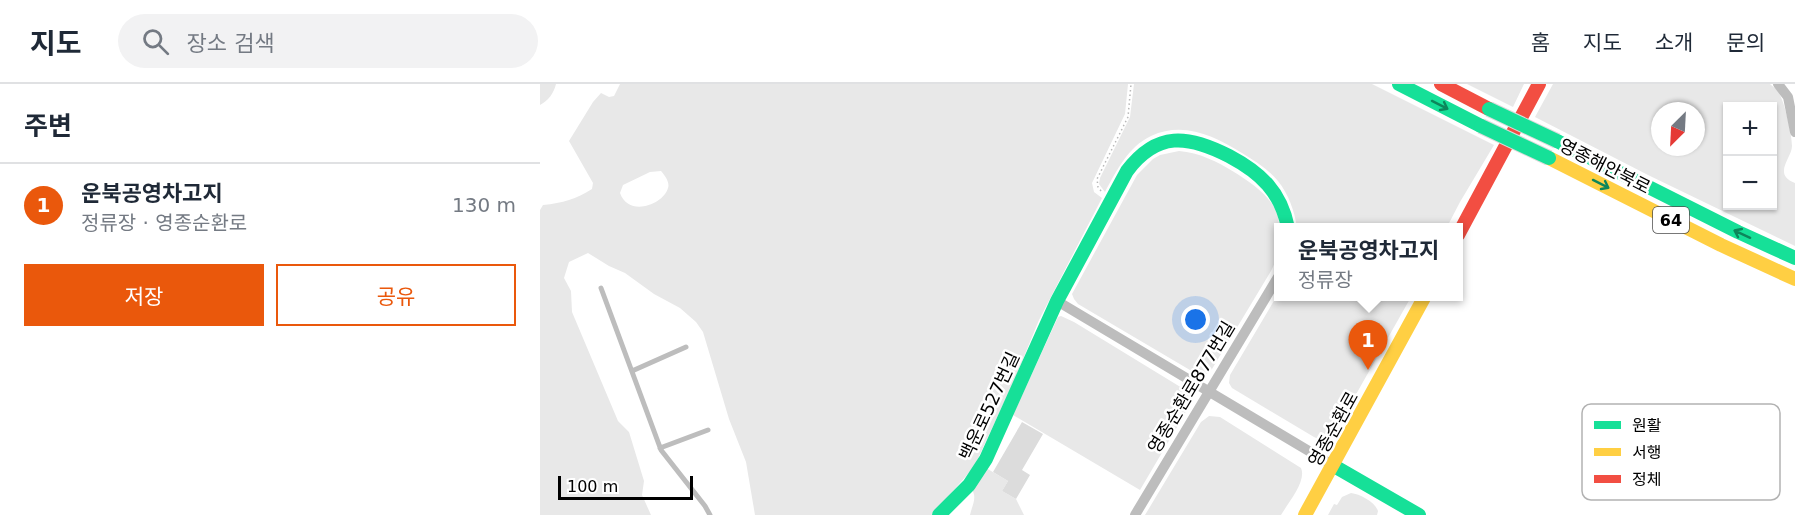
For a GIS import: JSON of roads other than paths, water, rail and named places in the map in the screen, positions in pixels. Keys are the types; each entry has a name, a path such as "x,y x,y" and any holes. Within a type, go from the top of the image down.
{"main road":[{"name":"영종해안북로","path":"1399,84 1721,245 1795,279"},
{"name":"영종해안북로","path":"1441,84 1738,232 1795,258"},
{"path":"1463,226 1539,84"},
{"path":"1057,301 1127,171 1138,157 1157,145 1172,141 1196,141 1222,152 1252,170 1267,183 1276,194 1287,223"},
{"path":"1721,245 1795,290"},
{"name":"백운로527번길","path":"939,515 979,472 1057,301"},
{"name":"영종순환로","path":"1305,515 1423,301"},
{"path":"1334,466 1419,515"}],"street":[{"path":"1778,84 1788,97 1795,132"},
{"name":"영종순환로877번길","path":"1135,515 1274,284"},
{"path":"1057,301 1334,466"}],"lane":[{"path":"601,288 660,448 710,515"},
{"path":"632,371 687,347"},
{"path":"660,448 708,429"}],"place":[{"name":"운북공영차고지","path":"1368,370"}]}
